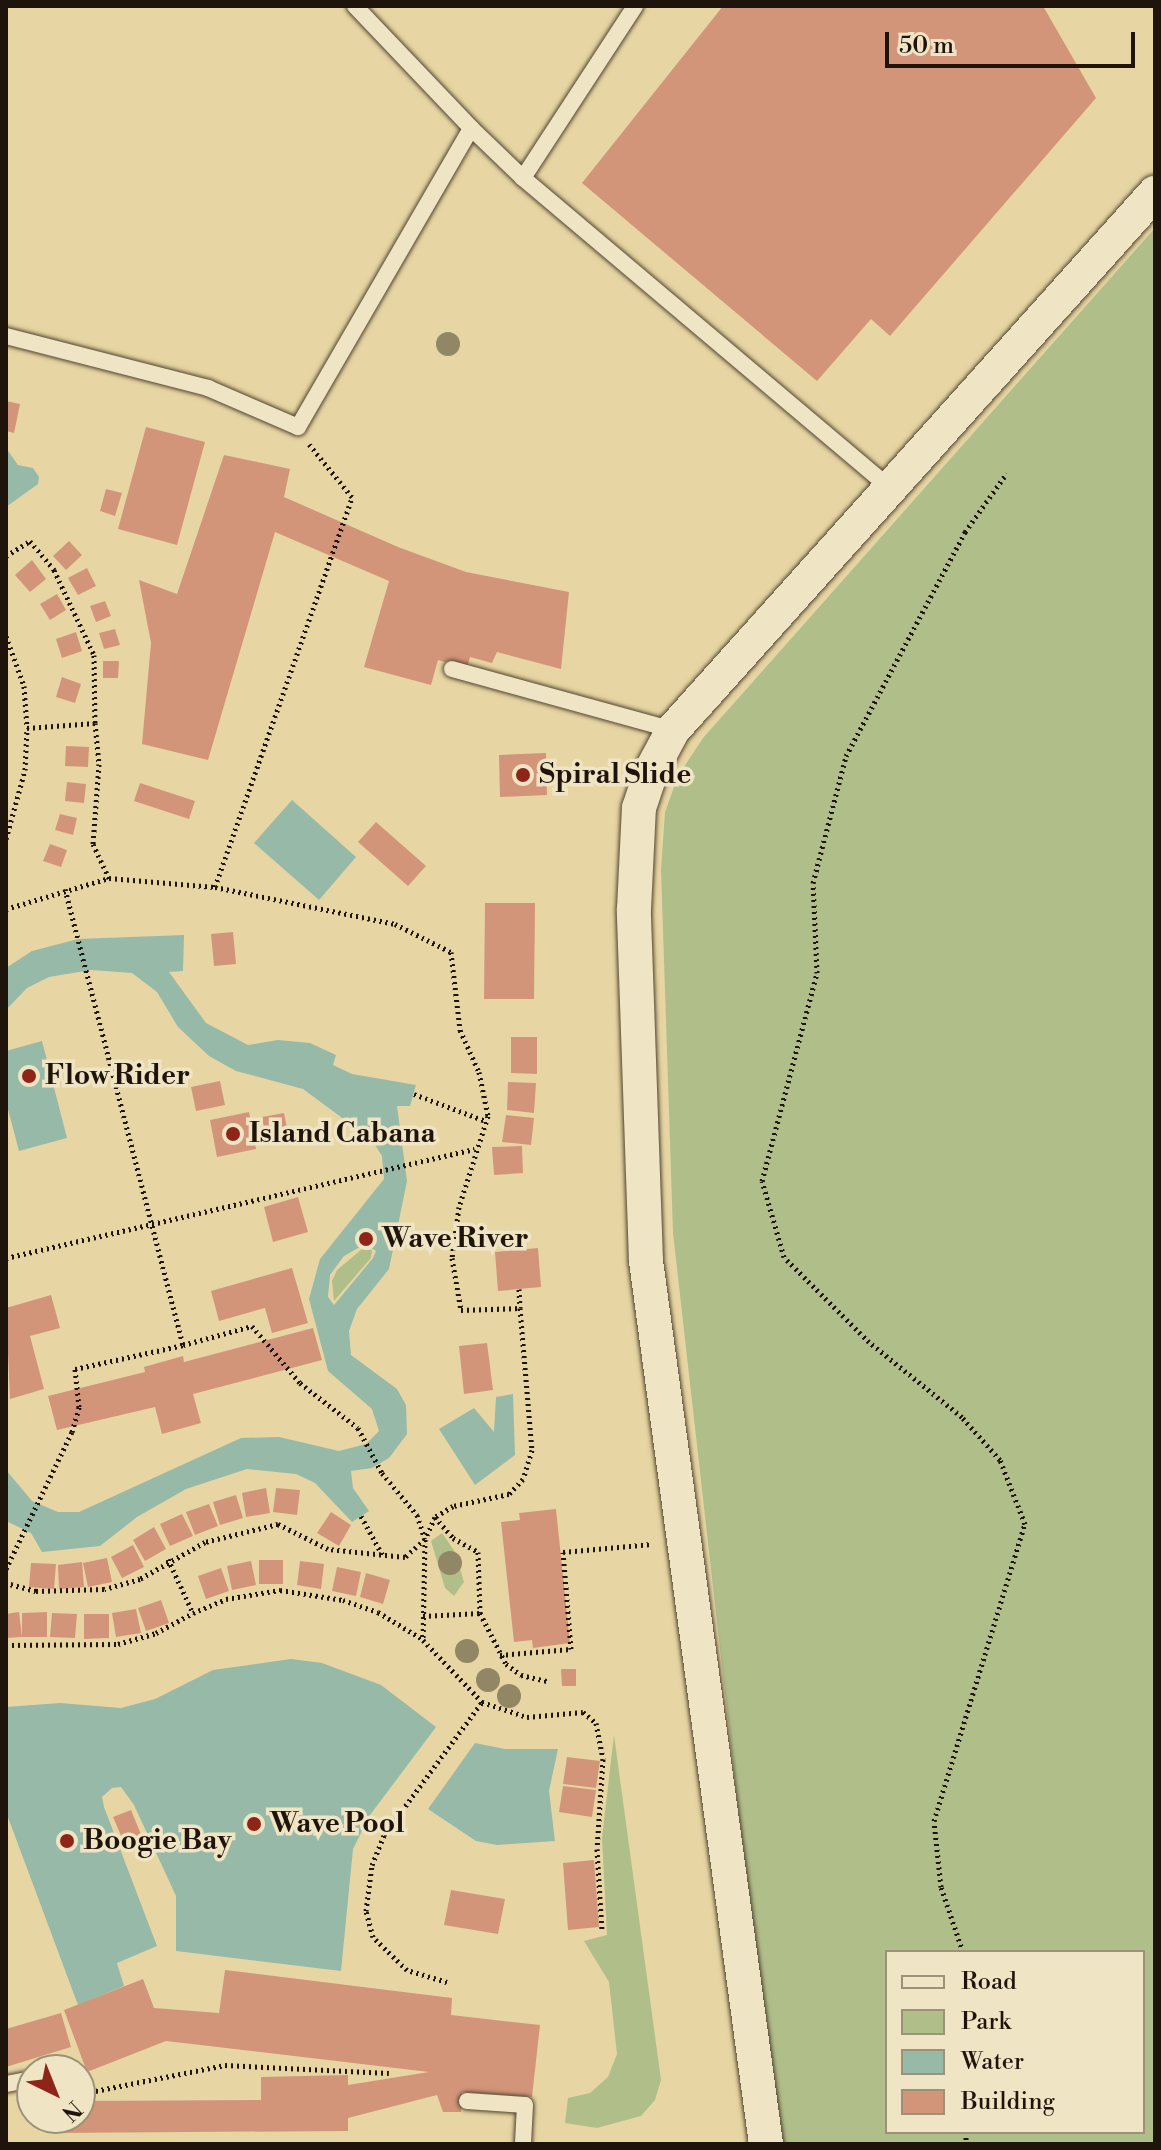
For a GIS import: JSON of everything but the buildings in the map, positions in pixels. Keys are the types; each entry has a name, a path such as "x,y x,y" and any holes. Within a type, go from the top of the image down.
{"street":[{"path":"766,2144 681,1541 646,1261 634,909 639,808 652,769 673,730 1155,193"}],"lane":[{"path":"355,6 523,178 890,488"},
{"path":"523,178 635,6"},
{"path":"6,336 208,388 298,427 471,128"},
{"path":"452,669 673,730"},
{"path":"467,2101 525,2105 523,2144"}],"path":[{"path":"215,887 352,497 298,427"},
{"path":"962,1950 941,1887 934,1821 1025,1524 1000,1460 962,1417 869,1342 784,1257 762,1181 817,973 813,883 846,756 965,532 1007,473"},
{"path":"6,556 30,541 54,570 94,655 99,764 93,844 109,878"},
{"path":"6,636 24,686 27,728 25,770 6,839"},
{"path":"27,728 95,723"},
{"path":"6,909 109,878 215,887 395,924 451,952 460,1030 479,1072 486,1121 475,1149 452,1258 461,1310 520,1308"},
{"path":"65,889 183,1345"},
{"path":"414,1094 486,1121"},
{"path":"6,1258 371,1170 475,1149"},
{"path":"6,1583 36,1591 104,1589 140,1579 168,1559 247,1528 278,1524 328,1549 405,1557 425,1539 435,1517 453,1506 509,1494 523,1479 532,1450 519,1289"},
{"path":"6,1569 75,1419 75,1369 252,1326 300,1383 358,1428 382,1473 417,1515 425,1539 423,1640"},
{"path":"361,1516 383,1556"},
{"path":"435,1517 453,1538 478,1552 480,1613 500,1655 521,1675 547,1681"},
{"path":"500,1655 571,1649 563,1552 681,1541"},
{"path":"168,1559 193,1613"},
{"path":"6,1645 118,1644 156,1633 226,1599 280,1590 343,1600 378,1612 423,1640 482,1702 527,1717 583,1712 596,1723 603,1759 597,1849 602,1930"},
{"path":"423,1616 480,1613"},
{"path":"447,1982 407,1970 373,1937 366,1911 372,1865 384,1835 482,1702"},
{"path":"96,2091 225,2065 389,2073"}],"green space":[{"path":"1155,228 1155,2144 776,2144 673,1233 661,870 665,812 678,776 703,738"},
{"path":"362,1249 372,1250 371,1258 334,1301 332,1281 337,1270"},
{"path":"442,1533 455,1552 464,1582 454,1596 445,1588 431,1541"},
{"path":"614,1735 661,2080 655,2100 641,2116 597,2128 565,2123 568,2098 590,2093 608,2077 617,2054 609,1982 584,1941 607,1935 602,1838"}],"water":[{"path":"6,448 18,465 33,468 39,477 38,484 6,507"},
{"path":"292,800 356,857 319,900 254,843"},
{"name":"Wave River","path":"184,935 183,971 169,972 206,1023 248,1045 278,1040 310,1043 336,1055 333,1065 352,1074 416,1085 410,1106 397,1106 407,1181 389,1269 357,1309 349,1331 351,1355 397,1389 406,1405 407,1434 389,1458 372,1468 351,1471 353,1488 369,1511 352,1522 315,1483 296,1474 247,1469 186,1489 137,1517 100,1546 42,1552 31,1533 6,1521 6,1470 32,1501 58,1512 79,1512 241,1438 279,1437 339,1451 366,1444 379,1431 372,1409 328,1371 309,1299 320,1259 384,1179 382,1156 372,1140 303,1089 236,1071 209,1056 178,1027 157,992 132,973 91,970 49,977 27,988 6,1010 6,968 32,951 78,939","holes":["365,1244 376,1251 373,1258 334,1305 328,1297 330,1275 344,1256"]},
{"name":"Flow Rider","path":"42,1041 67,1138 19,1151 6,1102 6,1051"},
{"path":"513,1394 515,1455 475,1485 439,1429 474,1408 494,1432 496,1397"},
{"name":"Wave Pool","path":"291,1659 322,1663 381,1685 436,1727 370,1815 353,1849 341,1971 176,1951 176,1896 134,1805 121,1787 112,1788 102,1797 104,1807 157,1946 117,1963 124,1986 78,2005 6,1812 6,1707 60,1703 121,1708 155,1699 213,1670"},
{"path":"475,1743 505,1749 558,1749 549,1791 555,1841 497,1845 476,1841 428,1809"}],"place":[{"name":"Spiral Slide","path":"523,775"},
{"name":"Flow Rider","path":"29,1076"},
{"name":"Island Cabana","path":"233,1134"},
{"name":"Wave River","path":"366,1239"},
{"name":"Wave Pool","path":"254,1824"},
{"name":"Boogie Bay","path":"67,1841"}]}
